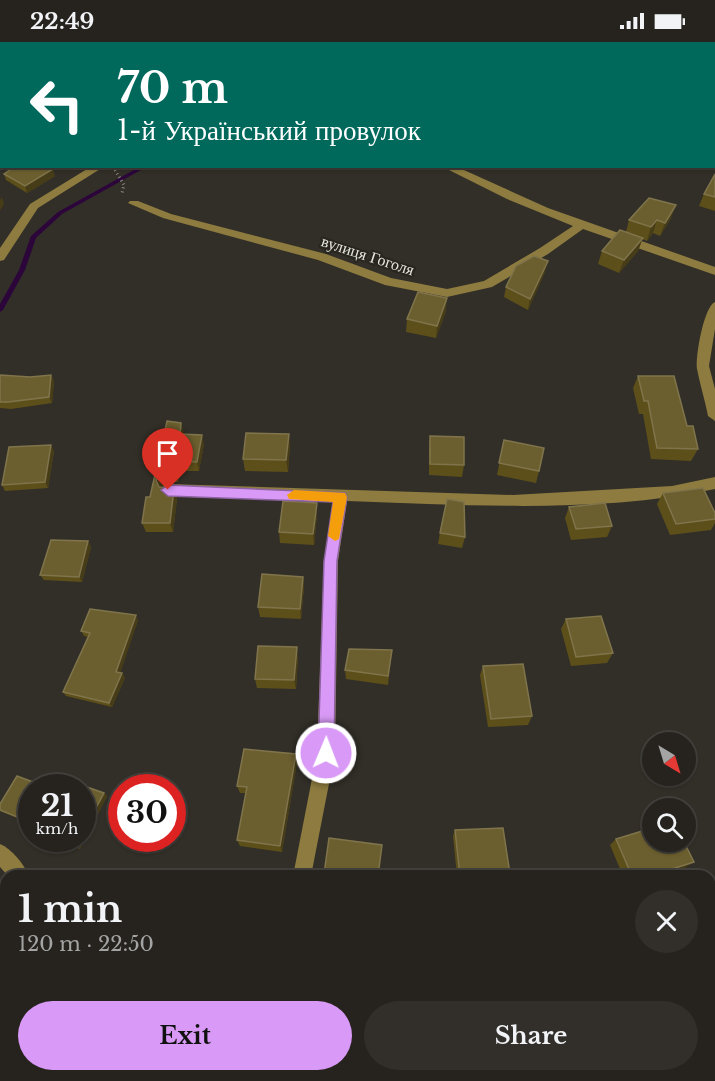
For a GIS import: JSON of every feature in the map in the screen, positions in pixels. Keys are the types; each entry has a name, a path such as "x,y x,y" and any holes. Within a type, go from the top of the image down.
{"street":[{"path":"0,257 34,206 97,168"},
{"path":"450,168 482,186 581,225 715,271"},
{"name":"вулиця Гоголя","path":"134,203 167,216 322,257 389,282 447,293 488,284 544,251 581,225"},
{"path":"715,306 710,321 703,366 715,416"},
{"path":"168,490 513,501 672,492 715,483"},
{"path":"303,870 326,753 330,561 341,497"},
{"path":"0,853 15,870"}],"path":[{"path":"118,178 124,184"}],"building":[{"path":"13,168 53,169 25,186 4,174"},
{"path":"715,174 715,197 704,194"},
{"path":"649,198 676,205 665,223 657,220 651,227 629,220"},
{"path":"620,230 643,238 624,260 602,251"},
{"path":"534,256 548,261 530,299 506,287 516,266"},
{"path":"418,292 447,298 437,326 407,319"},
{"path":"0,375 30,377 51,375 49,397 0,402"},
{"path":"638,376 674,376 687,426 693,426 698,449 657,448 648,401 644,401"},
{"path":"167,421 181,423 180,434 202,435 197,462 177,461 176,473 164,473 156,480 159,487 174,489 170,523 142,523 146,497 150,497"},
{"path":"246,433 289,434 286,460 243,459"},
{"path":"430,436 464,437 464,465 430,464"},
{"path":"504,440 544,448 539,471 499,463"},
{"path":"51,445 45,482 2,485 9,447"},
{"path":"703,488 715,513 715,519 676,524 663,493"},
{"path":"447,499 464,502 465,537 440,533"},
{"path":"283,501 317,503 313,534 279,532"},
{"path":"605,503 612,526 576,529 569,507"},
{"path":"51,540 88,541 79,577 40,575"},
{"path":"262,574 303,577 300,609 258,607"},
{"path":"90,609 136,615 116,672 122,673 109,703 63,692 90,633 81,631"},
{"path":"601,616 613,653 576,657 566,619"},
{"path":"258,646 297,647 294,680 255,679"},
{"path":"349,649 392,650 388,676 345,670"},
{"path":"523,664 532,716 491,719 483,666"},
{"path":"244,749 296,754 280,846 237,840 247,787 237,786"},
{"path":"18,776 18,817 0,810 0,804"},
{"path":"96,790 104,793 96,808"},
{"path":"503,828 509,870 459,870 455,830"},
{"path":"642,831 642,852 689,852 694,862 669,870 629,870 616,839"},
{"path":"329,838 382,845 379,870 325,870"}],"waterway":[{"path":"0,310 22,270 33,237 60,213 142,168"}],"slow traffic":[{"path":"294,495 341,497 335,536"}],"route":[{"path":"168,490 341,497 330,561 326,753"}]}
